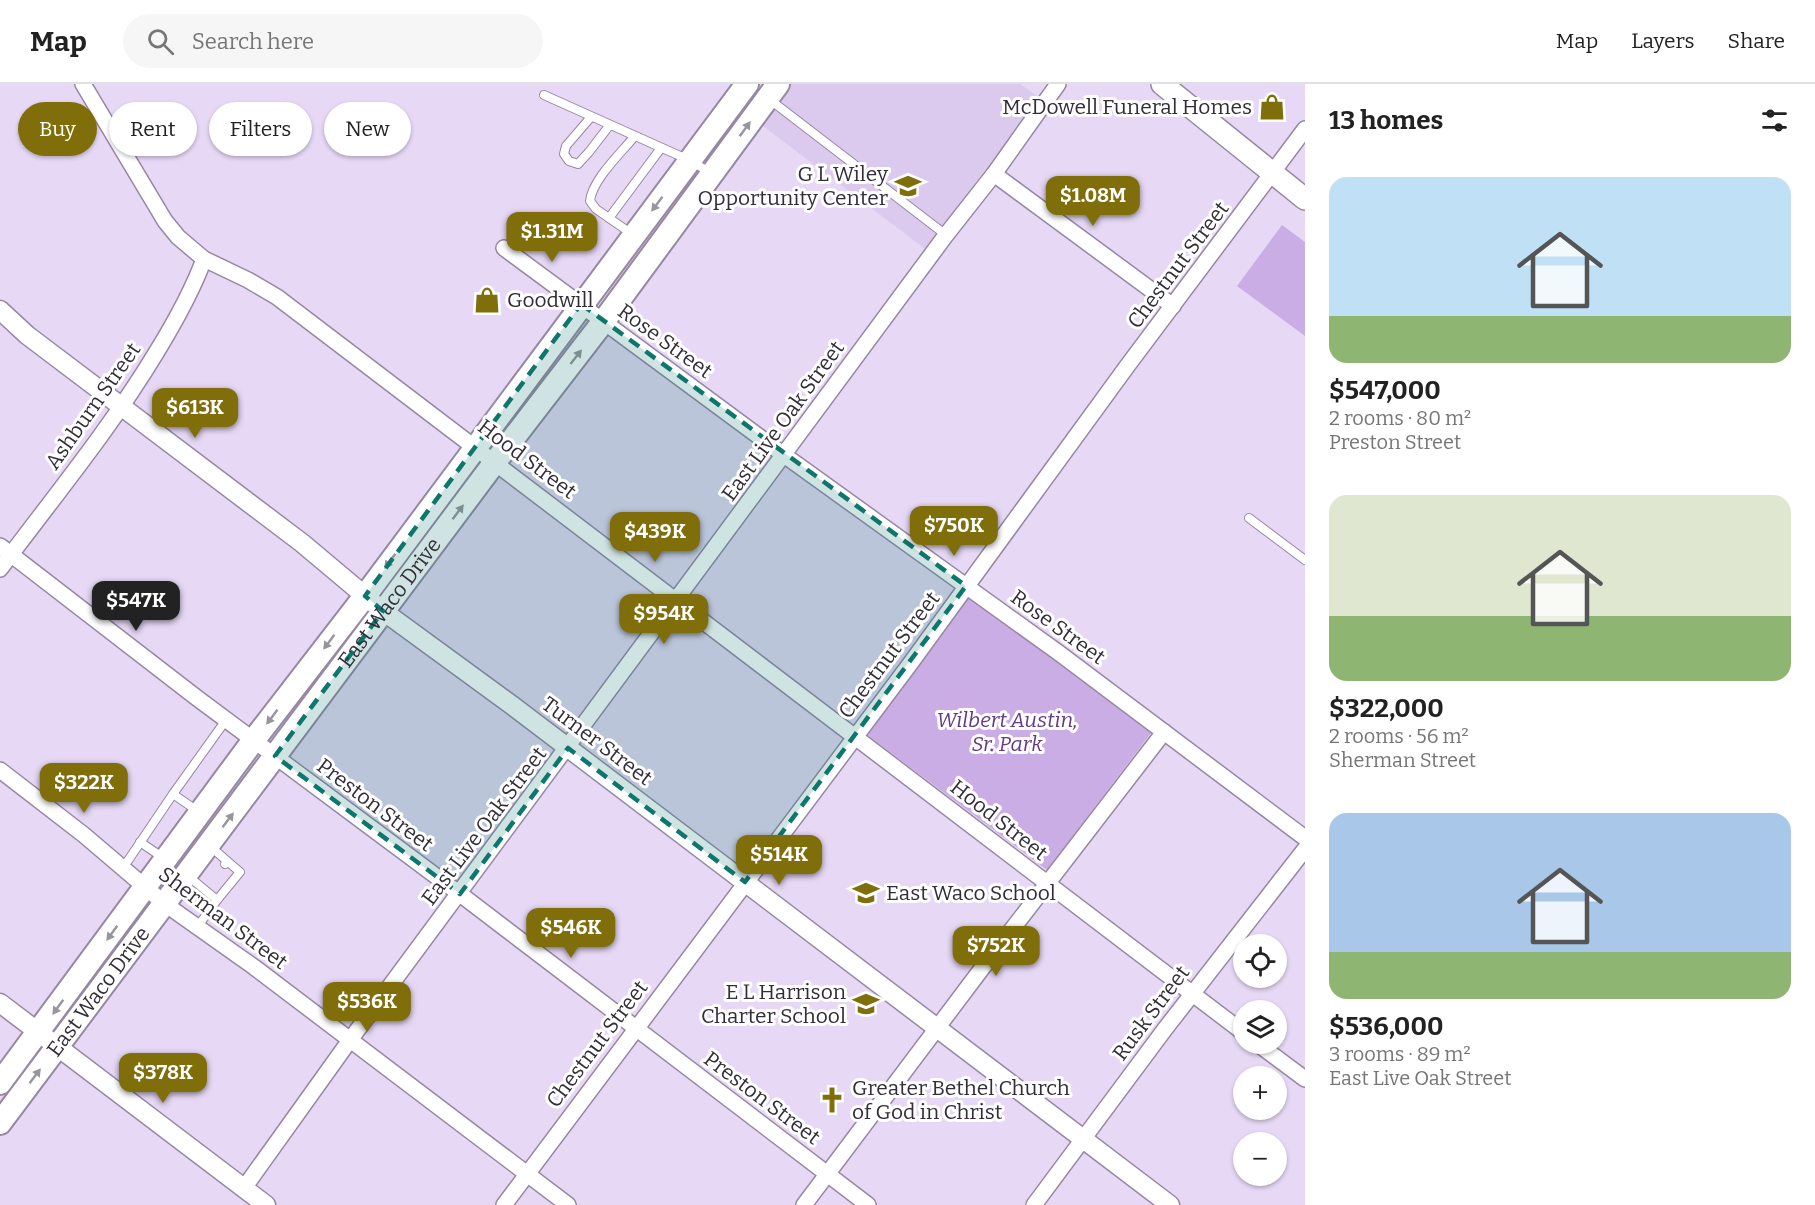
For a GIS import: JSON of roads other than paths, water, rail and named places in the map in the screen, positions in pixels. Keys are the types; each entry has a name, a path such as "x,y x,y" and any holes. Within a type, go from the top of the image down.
{"main road":[{"name":"East Waco Drive","path":"0,1083 253,741 365,596 747,84"},
{"path":"1162,84 1305,199"},
{"name":"East Waco Drive","path":"0,1123 495,462 603,322 772,91"}],"street":[{"name":"Hood Street","path":"83,84 171,228 190,249 204,259 278,297 1233,1025"},
{"name":"East Live Oak Street","path":"244,1188 350,1040 994,174 1058,84"},
{"name":"Chestnut Street","path":"504,1205 1305,129"},
{"path":"994,174 1173,306"},
{"name":"Rose Street","path":"504,248 966,586 1305,838"},
{"name":"Ashburn Street","path":"0,569 5,550 122,406 172,327 196,282 204,259"},
{"name":"Turner Street","path":"0,310 27,335 302,543 383,611 568,748 1170,1205"},
{"name":"Preston Street","path":"5,550 253,741 459,894 868,1205"},
{"path":"804,1205 1164,732"},
{"name":"Sherman Street","path":"0,770 84,835 165,903 568,1205"},
{"name":"Rusk Street","path":"1034,1205 1192,994 1305,849"},
{"path":"0,1003 266,1205"},
{"path":"1271,1054 1305,1079"}],"lane":[{"path":"772,91 946,236"},
{"path":"543,95 689,160 712,173"},
{"path":"591,117 566,146 564,154 569,161 578,164 609,126"},
{"path":"633,235 596,209 590,201 596,184 634,137"},
{"path":"609,218 661,148"},
{"path":"1249,518 1305,560"},
{"path":"123,868 226,720"},
{"path":"173,794 201,813"},
{"path":"140,842 166,860"},
{"path":"198,926 240,872 226,863 209,845"},
{"path":"187,875 206,888 217,900"}],"place":[{"name":"McDowell Funeral Homes","path":"1272,107"},
{"name":"G L Wiley Opportunity Center","path":"908,186"},
{"name":"Goodwill","path":"487,300"},
{"name":"East Waco School","path":"866,893"},
{"name":"E L Harrison Charter School","path":"866,1004"},
{"name":"Greater Bethel Church of God in Christ","path":"832,1100"}],"park label":[{"name":"Wilbert Austin, Sr. Park","path":"1007,732"}]}
